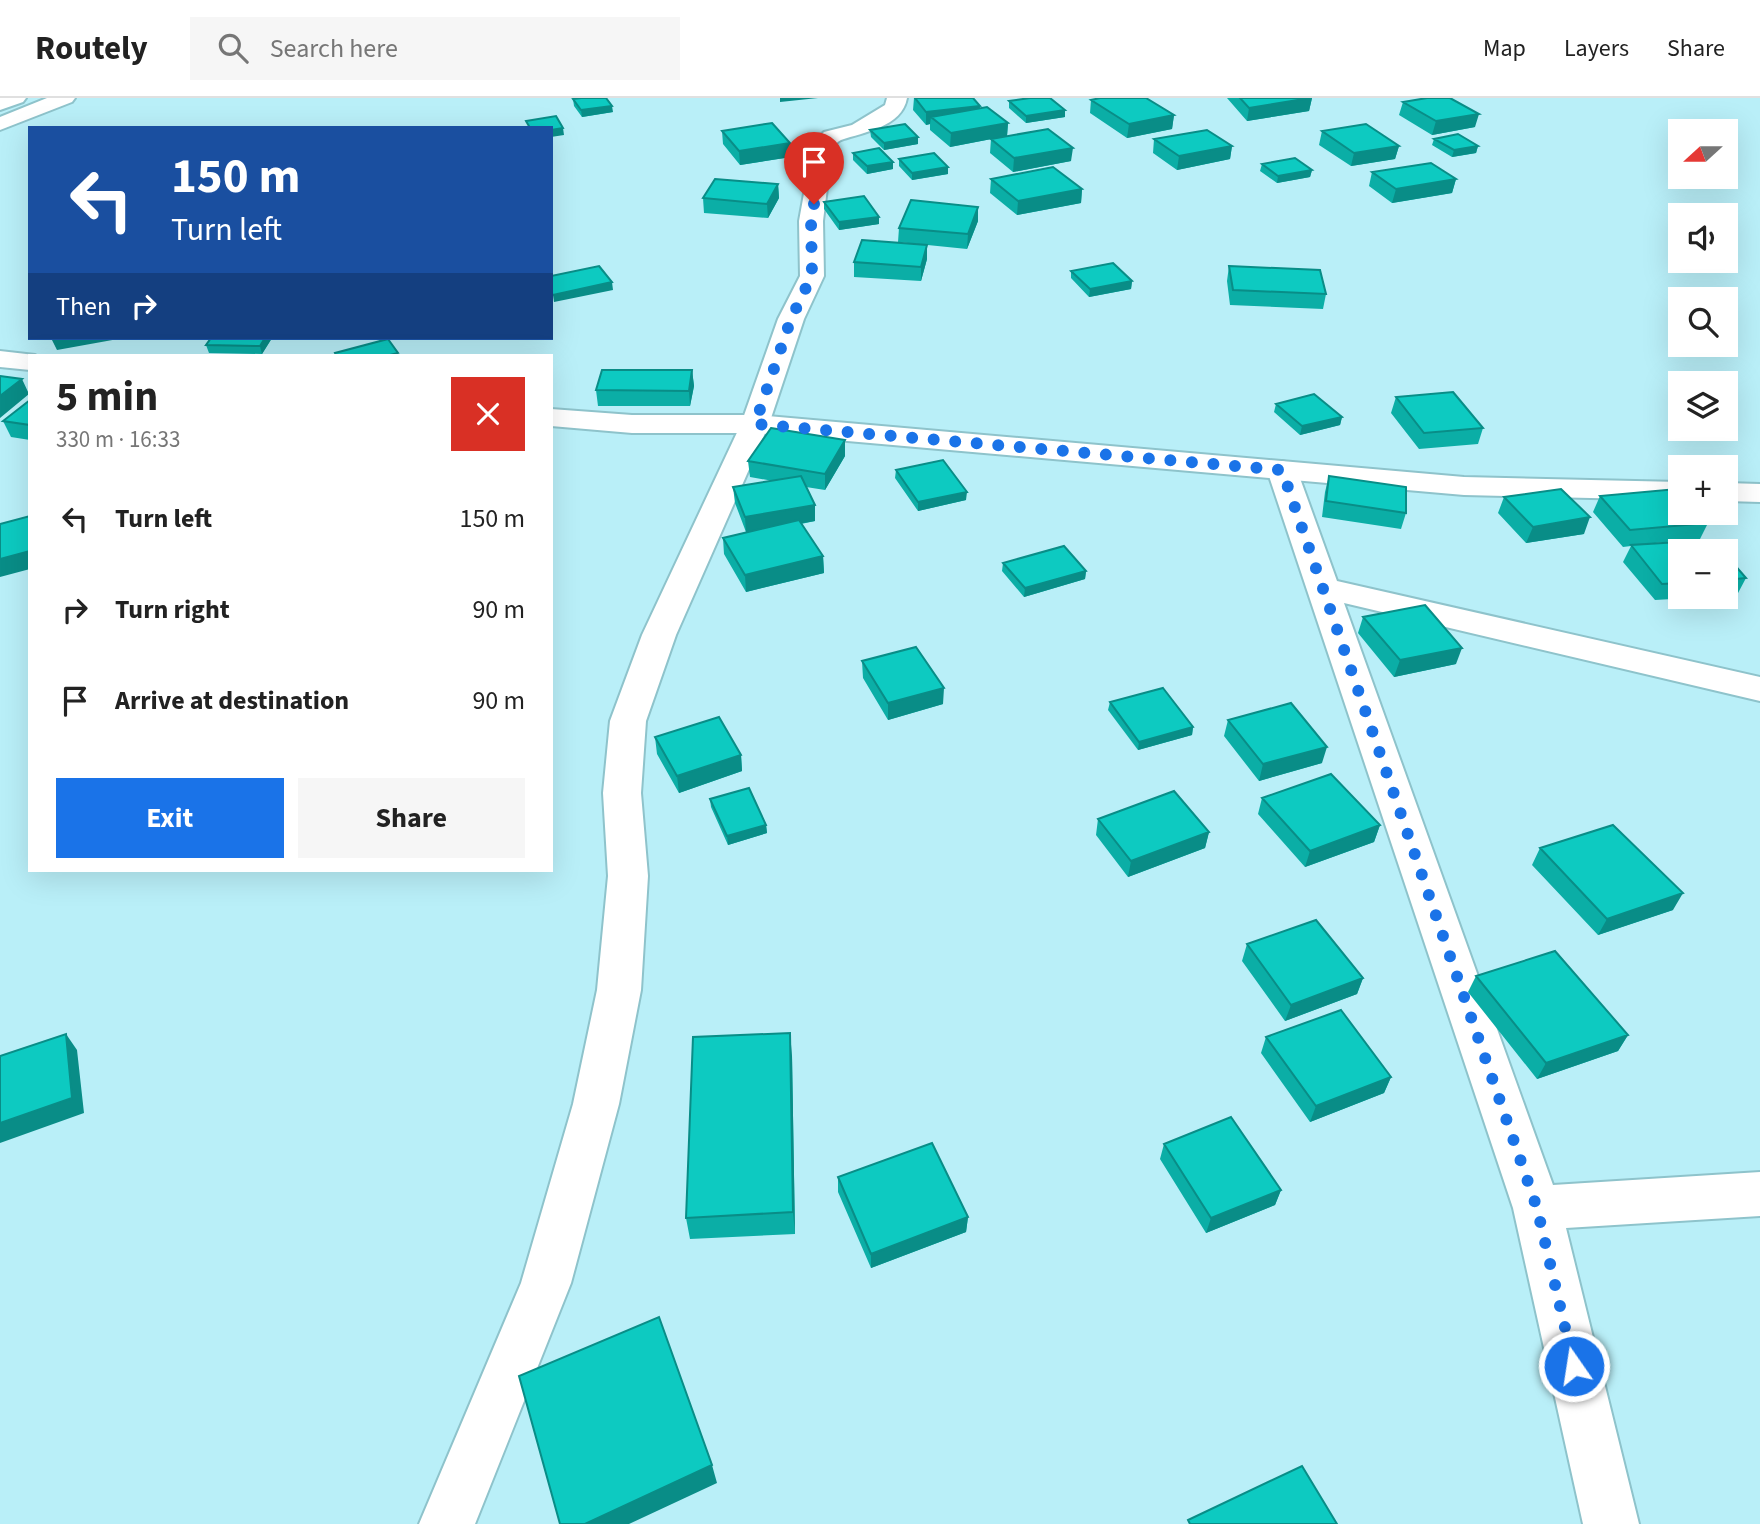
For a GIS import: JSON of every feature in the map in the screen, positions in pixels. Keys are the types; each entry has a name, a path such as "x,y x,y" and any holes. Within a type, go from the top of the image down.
{"main road":[{"path":"0,104 16,98"},
{"path":"0,124 65,98"},
{"path":"447,1524 547,1283 596,1104 620,990 628,876 622,793 628,721 659,635 755,424 791,319 812,275 811,220 816,188 814,154 831,136 859,130 895,108 897,98"},
{"path":"0,359 28,362"},
{"path":"553,417 632,424 755,424 1464,486 1668,491"},
{"path":"1282,470 1537,1208 1611,1524"},
{"path":"1738,492 1760,493"},
{"path":"1324,588 1760,690"},
{"path":"1537,1208 1760,1194"}],"building":[{"path":"606,98 612,106 581,110 573,99"},
{"path":"915,98 973,98 980,106 926,112"},
{"path":"1050,98 1065,110 1026,116 1009,101"},
{"path":"1146,98 1174,115 1129,124 1091,100"},
{"path":"1240,98 1310,98 1249,108"},
{"path":"1450,98 1479,114 1436,121 1403,102"},
{"path":"987,107 1008,123 951,133 931,117"},
{"path":"556,116 563,128 553,130 553,126 529,126 526,121"},
{"path":"772,123 790,143 739,151 722,131"},
{"path":"905,124 918,137 884,143 870,130"},
{"path":"1366,124 1399,146 1354,153 1322,131"},
{"path":"1048,129 1073,148 1014,158 991,139"},
{"path":"1207,130 1232,146 1179,156 1154,139"},
{"path":"1458,134 1478,146 1454,150 1434,139"},
{"path":"879,148 893,162 867,166 853,153"},
{"path":"934,153 948,167 912,173 899,159"},
{"path":"1295,158 1312,170 1278,176 1262,164"},
{"path":"1431,163 1456,179 1396,189 1372,172"},
{"path":"1053,167 1082,189 1018,201 991,179"},
{"path":"715,179 778,184 767,204 703,198"},
{"path":"864,196 879,217 839,222 824,202"},
{"path":"911,200 978,207 968,234 899,228"},
{"path":"862,240 927,245 921,267 854,262"},
{"path":"1113,263 1132,281 1090,289 1071,271"},
{"path":"599,266 612,282 553,295 553,276"},
{"path":"1229,266 1320,270 1326,294 1233,290"},
{"path":"210,340 264,340 260,346 206,345"},
{"path":"389,340 398,353 336,354"},
{"path":"602,370 692,370 689,391 596,390"},
{"path":"0,376 22,379 0,396"},
{"path":"1453,392 1483,428 1424,433 1396,397"},
{"path":"1314,394 1342,417 1302,426 1276,404"},
{"path":"28,402 28,425 3,421"},
{"path":"771,428 845,440 825,474 748,461"},
{"path":"943,460 967,492 918,502 896,470"},
{"path":"801,476 815,505 745,517 733,487"},
{"path":"1329,476 1406,487 1406,513 1326,501"},
{"path":"1561,489 1590,517 1533,527 1504,497"},
{"path":"1668,490 1668,525 1686,525 1630,530 1600,496"},
{"path":"28,517 28,552 0,559 0,524"},
{"path":"799,520 823,556 745,575 723,538"},
{"path":"1668,543 1668,584 1662,584 1631,545"},
{"path":"1064,546 1086,571 1025,588 1003,563"},
{"path":"1738,569 1746,578 1738,579"},
{"path":"1425,605 1462,648 1400,660 1363,617"},
{"path":"916,647 944,688 888,703 862,661"},
{"path":"1163,688 1193,727 1139,742 1110,702"},
{"path":"1291,703 1327,747 1263,764 1228,720"},
{"path":"719,717 741,755 677,776 655,737"},
{"path":"1331,774 1380,825 1310,851 1262,798"},
{"path":"749,788 766,825 727,836 710,799"},
{"path":"1174,791 1209,832 1131,861 1098,819"},
{"path":"1613,825 1683,893 1607,919 1540,848"},
{"path":"1316,920 1363,978 1291,1005 1247,944"},
{"path":"1555,951 1628,1035 1546,1063 1476,976"},
{"path":"1341,1010 1391,1077 1316,1106 1266,1037"},
{"path":"790,1033 793,1212 686,1218 693,1037"},
{"path":"66,1034 72,1098 0,1123 0,1056"},
{"path":"1231,1117 1281,1190 1211,1218 1164,1144"},
{"path":"932,1143 968,1217 871,1254 838,1177"},
{"path":"659,1317 712,1465 585,1524 560,1524 519,1376"},
{"path":"1302,1466 1337,1524 1190,1524 1188,1520"}],"route":[{"path":"814,204 811,220 812,275 791,319 755,424 1282,470 1537,1208 1574,1366"}]}
